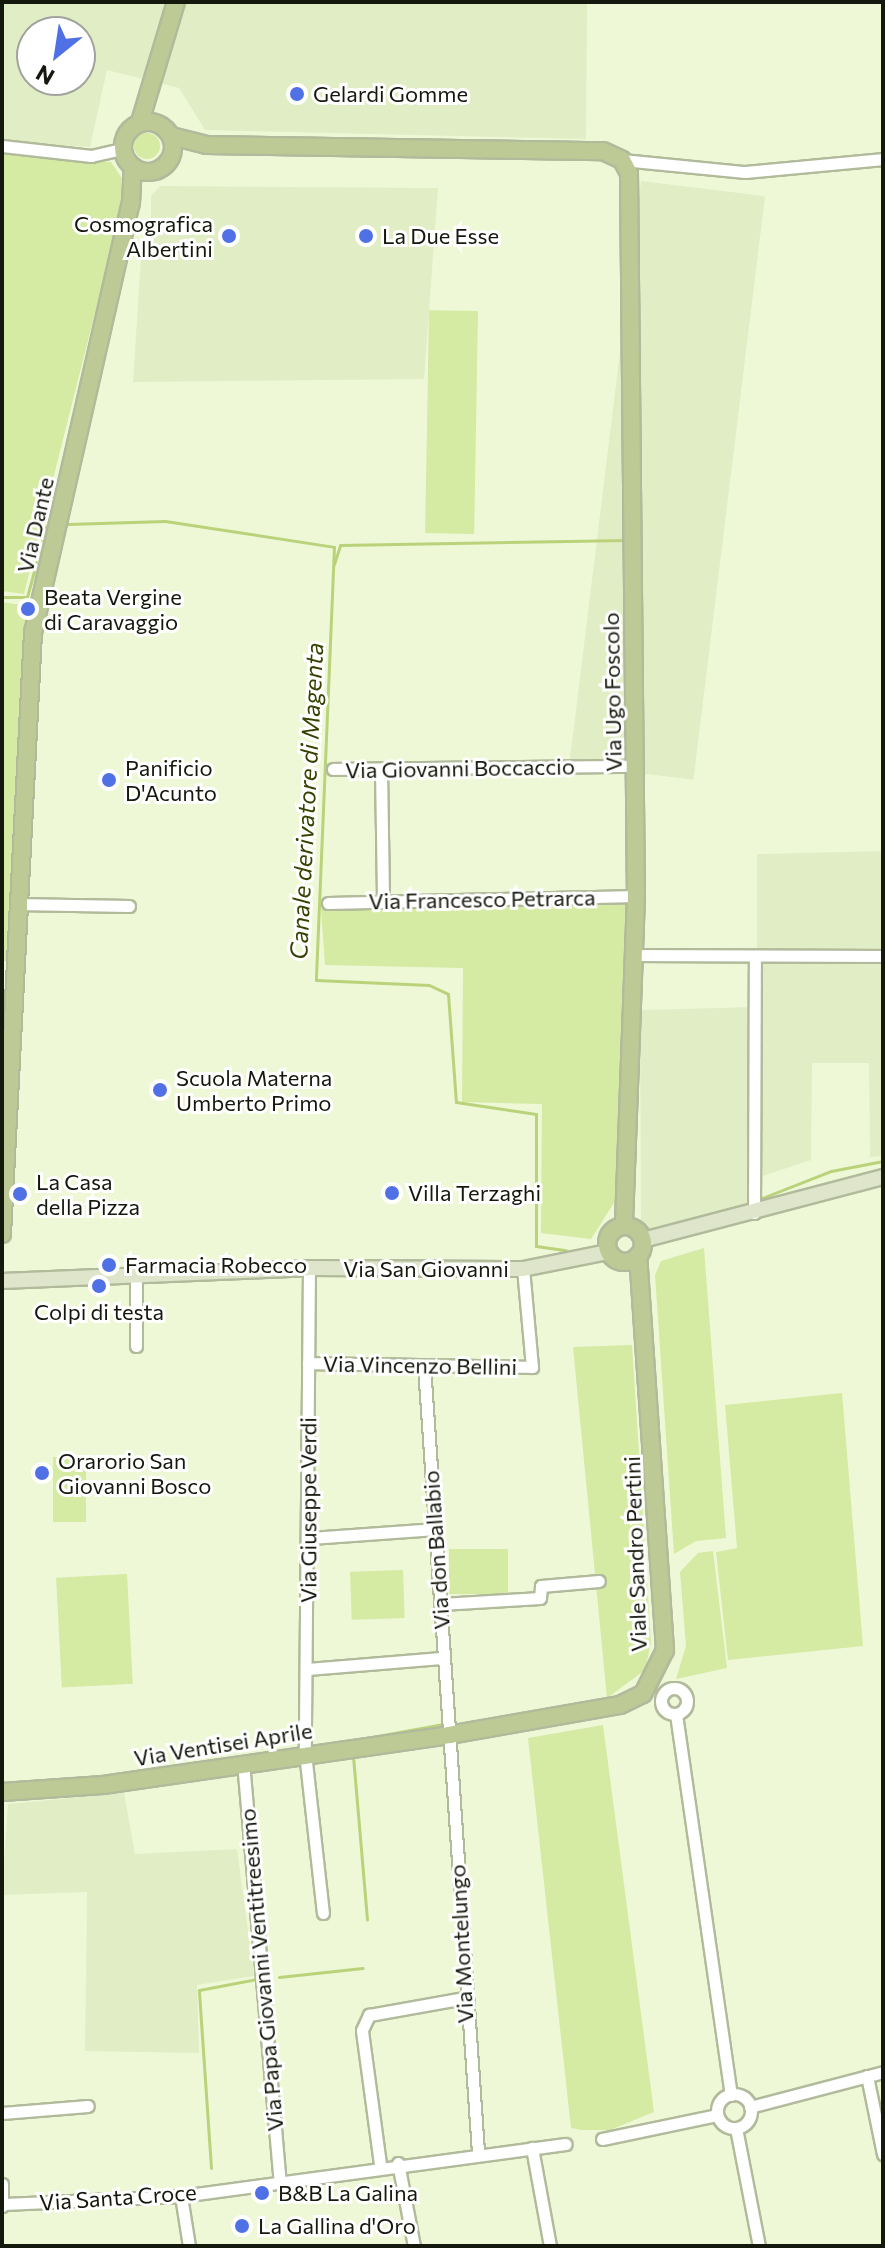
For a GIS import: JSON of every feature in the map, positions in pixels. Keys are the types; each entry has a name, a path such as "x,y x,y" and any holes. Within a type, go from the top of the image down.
{"main road":[{"path":"176,2 155,84 140,122 122,149 133,167 152,172 169,160 221,145"},
{"path":"155,84 169,160"},
{"path":"140,122 221,145 603,151 622,160"},
{"name":"Via Ugo Foscolo","path":"622,160 629,173 636,896 624,1225"},
{"name":"Via Dante","path":"2,1234 16,904 33,633 131,203 133,167"},
{"path":"624,1225 640,1248 619,1261 608,1252 608,1236 624,1225"},
{"name":"Viale Sandro Pertini","path":"640,1248 665,1650 656,1690"},
{"path":"449,1735 620,1705 656,1690"},
{"name":"Via Ventisei Aprile","path":"6,1794 449,1735"}],"street":[{"path":"2,146 91,156 122,149"},
{"path":"622,160 745,172 883,159"},
{"name":"Via Giovanni Boccaccio","path":"333,769 635,766"},
{"path":"381,769 383,902"},
{"name":"Via Francesco Petrarca","path":"328,903 636,896"},
{"path":"16,904 129,906"},
{"path":"635,955 883,956"},
{"path":"754,1213 755,956"},
{"path":"640,1248 883,1177"},
{"name":"Via San Giovanni","path":"2,1281 136,1272 309,1268 523,1269 608,1252"},
{"name":"Via Giuseppe Verdi","path":"309,1268 305,1753 323,1913"},
{"name":"Via Vincenzo Bellini","path":"308,1363 532,1367 523,1269"},
{"path":"136,1272 136,1346"},
{"name":"Via don Ballabio","path":"424,1366 449,1735"},
{"path":"309,1538 434,1529"},
{"path":"441,1604 540,1598 541,1586 599,1581"},
{"path":"307,1669 442,1658"},
{"path":"673,1688 684,1693 686,1704 676,1714 664,1710 656,1690 673,1688"},
{"path":"602,2139 717,2115 731,2095 676,1714"},
{"name":"Via Montelungo","path":"449,1735 464,1998 478,2153"},
{"name":"Via Papa Giovanni Ventitreesimo","path":"243,1762 279,2177"},
{"path":"380,2164 362,2030 369,2015 464,1998"},
{"path":"736,2128 750,2107 883,2072"},
{"path":"867,2076 883,2154"},
{"path":"731,2095 750,2107"},
{"path":"2,2113 88,2106"},
{"path":"717,2115 736,2128 759,2246"},
{"name":"Via Santa Croce","path":"3,2205 181,2196 279,2177 565,2144"},
{"path":"532,2148 550,2246"},
{"path":"398,2163 414,2246"},
{"path":"2,2184 3,2205"},
{"path":"181,2196 189,2246"}],"shaded area":[{"path":"2,2 587,2 586,139 205,130 179,88 107,70 90,147 2,142"},
{"path":"641,181 765,196 693,780 569,765"},
{"path":"160,186 438,188 424,379 133,382 142,243 151,243 151,196"},
{"path":"883,851 883,1156 870,1157 869,1063 812,1063 811,1160 748,1181 747,1207 648,1236 641,1222 640,1010 757,1007 757,854"},
{"path":"124,1793 135,1854 237,1849 254,1976 197,1985 199,2053 85,2051 87,1892 2,1895 8,1804"}],"green space":[{"path":"147,133 156,137 160,146 156,155 147,159 138,155 134,146 138,137"},
{"path":"2,154 111,162 127,186 24,594 2,591"},
{"path":"429,310 478,311 474,534 425,533"},
{"path":"2,602 28,606 9,961 2,961"},
{"path":"626,904 624,1187 591,1239 541,1233 542,1104 462,1102 463,968 325,965 321,909"},
{"path":"704,1248 726,1538 696,1541 674,1554 655,1275 661,1261"},
{"path":"632,1345 651,1643 645,1670 607,1698 573,1347"},
{"path":"842,1393 863,1646 728,1660 716,1552 737,1548 725,1405"},
{"path":"53,1457 86,1457 86,1522 53,1522"},
{"path":"449,1549 508,1549 508,1594 449,1594"},
{"path":"713,1551 727,1668 676,1679 686,1646 680,1572 698,1553"},
{"path":"403,1570 405,1618 352,1620 350,1572"},
{"path":"127,1574 133,1684 62,1688 56,1578"},
{"path":"603,1725 654,2112 610,2130 581,2130 571,2128 528,1738"}],"waterway":[{"name":"Canale derivatore di Magenta","path":"68,524 165,521 334,547 316,980 429,985 448,994 456,1102 536,1114 536,1246 566,1250"},
{"path":"2,597 27,597 46,527"},
{"path":"334,564 340,545 627,540"},
{"path":"757,1200 831,1171 883,1161"},
{"name":"Canale derivatore di Magenta","path":"350,1741 443,1724"},
{"name":"Canale derivatore di Magenta","path":"353,1756 367,1919"},
{"name":"Canale derivatore di Magenta","path":"279,1977 363,1968"},
{"name":"Canale derivatore di Magenta","path":"211,2168 199,1990 257,1979"}],"place":[{"name":"Gelardi Gomme","path":"297,94"},
{"name":"Cosmografica Albertini","path":"229,236"},
{"name":"La Due Esse","path":"366,236"},
{"name":"Beata Vergine di Caravaggio","path":"28,609"},
{"name":"Panificio D'Acunto","path":"109,780"},
{"name":"Scuola Materna Umberto Primo","path":"160,1090"},
{"name":"Villa Terzaghi","path":"392,1193"},
{"name":"La Casa della Pizza","path":"20,1194"},
{"name":"Farmacia Robecco","path":"109,1265"},
{"name":"Colpi di testa","path":"99,1286"},
{"name":"Orarorio San Giovanni Bosco","path":"42,1473"},
{"name":"B&B La Galina","path":"262,2193"},
{"name":"La Gallina d'Oro","path":"242,2226"}]}
